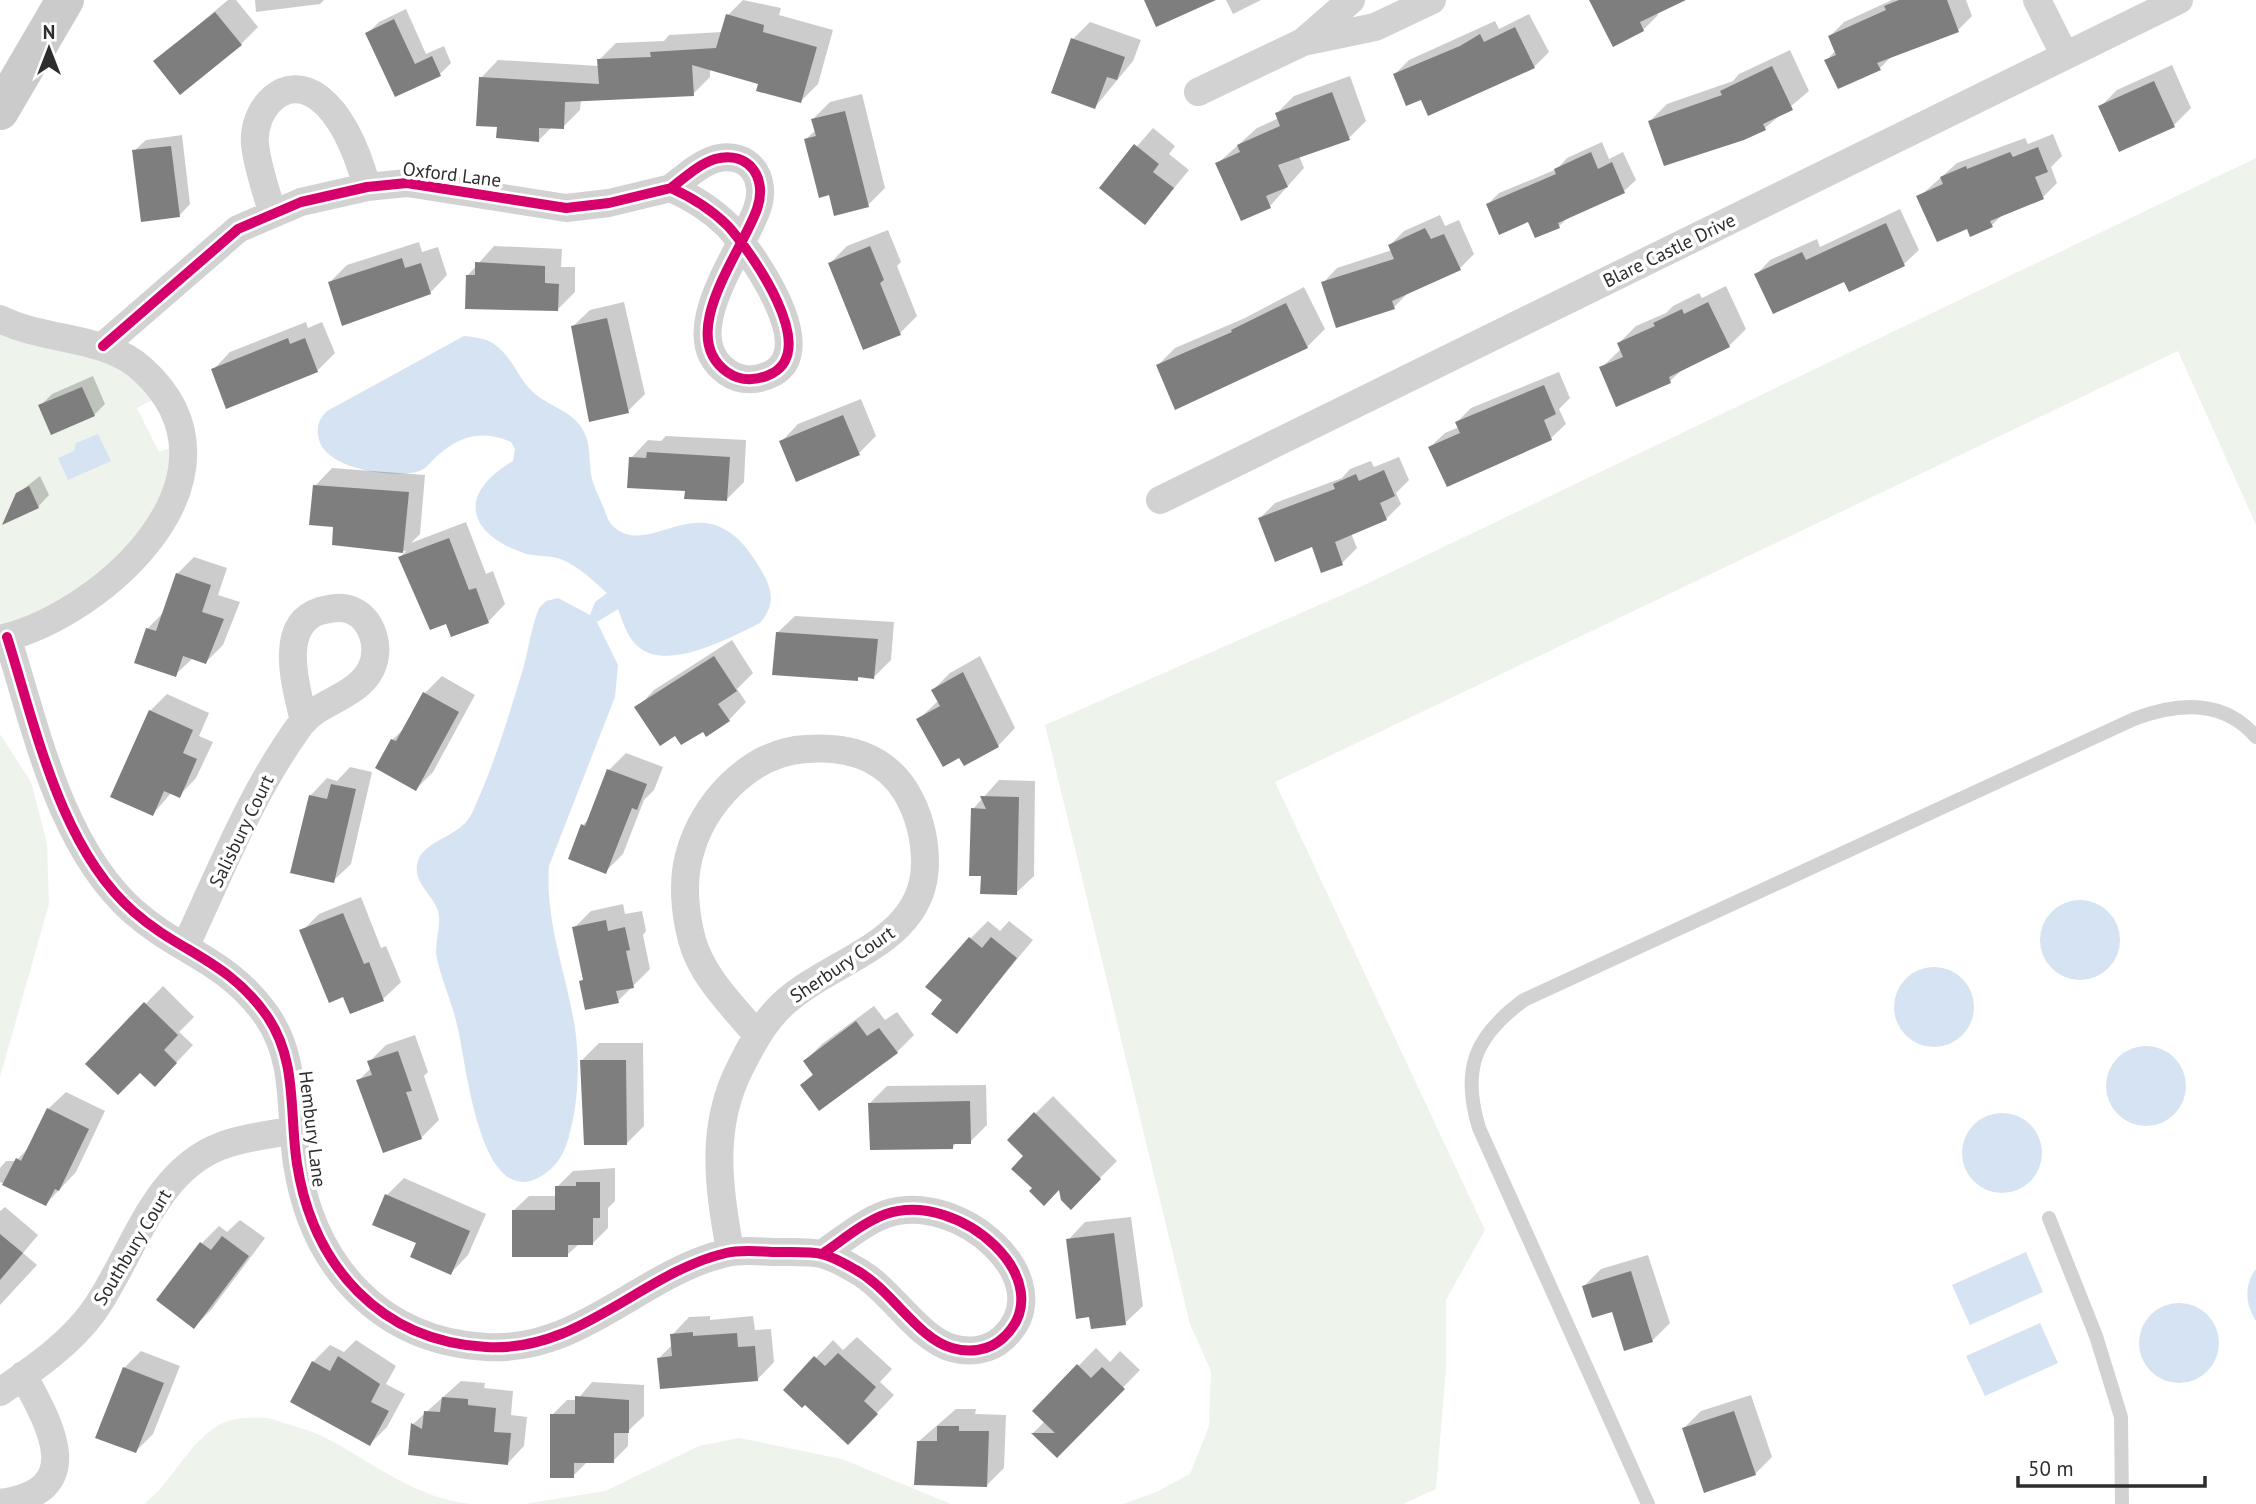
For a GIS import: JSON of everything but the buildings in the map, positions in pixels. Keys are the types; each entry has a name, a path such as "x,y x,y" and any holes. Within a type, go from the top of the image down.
{"street":[{"path":"0,111 65,0"},
{"path":"1303,42 1351,0"},
{"path":"1198,92 1303,42 1375,27 1432,0"},
{"path":"2037,0 2065,56"},
{"name":"Blare Castle Drive","path":"1160,500 2179,0"},
{"path":"272,212 255,143 257,125 265,103 281,92 296,90 318,97 337,117 367,187"},
{"path":"737,157 756,170 760,195 757,209 740,242 711,212 671,188 713,160 737,157"},
{"name":"Oxford Lane","path":"103,345 220,242 237,229 272,212 367,187 407,183 566,208 609,203 671,188"},
{"path":"0,319 19,328 56,338 103,345 142,368 164,393 177,416 183,455 174,491 152,539 114,580 82,603 4,638"},
{"name":"Hembury Lane","path":"4,638 46,759 69,819 87,856 106,882 138,916 220,967 267,1017 280,1040 289,1069 302,1192 312,1222 334,1262 377,1311 400,1325 435,1337 490,1348 524,1344 561,1335 592,1322 690,1264 730,1251 825,1252"},
{"name":"Salisbury Court","path":"186,945 265,780 304,721"},
{"name":"Sherbury Court","path":"730,1251 719,1188 720,1124 739,1069 757,1035 782,1005 891,934 907,917 920,895 925,874 925,851 917,815 893,773 874,760 828,748 802,749 777,755 737,779 708,813 697,833 688,857 685,881 692,940 708,975 757,1035"},
{"name":"Southbury Court","path":"0,1391 49,1358 92,1314 147,1216 179,1173 220,1146 294,1130"},
{"path":"929,1210 952,1215 987,1237 1007,1259 1017,1280 1020,1299 1017,1316 1011,1330 998,1343 982,1350 949,1348 917,1325 883,1287 825,1252 887,1214 929,1210"},
{"path":"0,1503 26,1498 48,1482 56,1461 53,1431 23,1376"}],"lane":[{"path":"1648,1504 1479,1128 1471,1104 1470,1079 1479,1046 1487,1032 1524,1000 2134,719 2176,706 2198,706 2236,719 2256,737"},
{"path":"2049,1218 2096,1336 2121,1417 2122,1504"}],"shaded area":[{"path":"2256,158 2256,525 2178,351 1275,782 1485,1230 1446,1300 1446,1368 1436,1489 1403,1504 1123,1504 1156,1492 1190,1474 1209,1426 1211,1371 1190,1324 1045,725 1360,587"},
{"path":"0,334 93,357 131,374 152,400 137,408 159,452 174,447 172,466 151,521 126,551 65,601 0,626"},
{"path":"0,734 31,782 47,843 49,904 0,1077"},
{"path":"269,1418 323,1436 415,1488 452,1501 472,1504 144,1504 155,1495 195,1446 218,1426 235,1419"},
{"path":"739,1438 842,1459 951,1504 524,1504 605,1491 699,1446"}],"water":[{"path":"464,336 483,339 501,349 534,393 580,425 588,444 593,483 614,527 630,535 647,535 684,524 703,523 724,529 745,546 766,579 771,597 767,613 760,623 717,643 683,654 652,654 640,648 629,636 618,609 597,622 618,665 615,697 549,866 553,925 576,1035 578,1077 575,1106 566,1146 555,1165 538,1178 518,1181 501,1171 488,1151 478,1125 457,1025 437,959 438,910 419,880 417,865 426,850 459,828 472,813 506,724 539,608 546,601 558,598 590,615 595,602 607,593 569,563 558,558 521,552 488,533 479,522 477,498 484,485 513,461 515,449 511,442 490,436 463,439 419,471 391,474 361,469 334,458 324,450 318,432 318,424 327,411"},
{"path":"98,434 111,461 68,480 58,458 74,451 76,443"},
{"path":"2080,900 2095,903 2108,912 2117,925 2120,940 2117,955 2108,968 2095,977 2080,980 2065,977 2052,968 2043,955 2040,940 2043,925 2052,912 2065,903"},
{"path":"1934,967 1949,970 1962,979 1971,992 1974,1007 1971,1022 1962,1035 1949,1044 1934,1047 1919,1044 1906,1035 1897,1022 1894,1007 1897,992 1906,979 1919,970"},
{"path":"2146,1046 2161,1049 2174,1058 2183,1071 2186,1086 2183,1101 2174,1114 2161,1123 2146,1126 2131,1123 2118,1114 2109,1101 2106,1086 2109,1071 2118,1058 2131,1049"},
{"path":"2002,1113 2017,1116 2030,1125 2039,1138 2042,1153 2039,1168 2030,1181 2017,1190 2002,1193 1987,1190 1974,1181 1965,1168 1962,1153 1965,1138 1974,1125 1987,1116"},
{"path":"2026,1252 2043,1292 1970,1325 1952,1285"},
{"path":"2256,1269 2256,1321 2247,1295 2249,1281"},
{"path":"2179,1303 2194,1306 2207,1315 2216,1328 2219,1343 2216,1358 2207,1371 2194,1380 2179,1383 2164,1380 2151,1371 2142,1358 2139,1343 2142,1328 2151,1315 2164,1306"},
{"path":"2040,1323 2058,1363 1985,1396 1966,1356"}],"cycle path":[{"path":"103,346 238,229 301,202 367,187 407,183 566,208 609,203 671,188 701,204 728,226 738,239 751,256 764,277 785,322 789,343 785,360 773,373 750,379 732,375 713,356 708,337 710,316 717,293 727,270 739,247 749,227 757,209 760,198 758,177 746,163 727,157 703,164 671,188"},
{"path":"7,637 54,784 87,854 108,885 151,926 236,982 252,997 277,1033 288,1069 297,1164 305,1201 318,1235 336,1265 358,1292 384,1313 414,1330 448,1342 486,1347 520,1346 551,1338 581,1325 695,1263 726,1253 745,1251 812,1252 835,1259 869,1278 915,1324 939,1343 958,1350 979,1350 992,1346 1003,1338 1018,1316 1021,1291 1012,1268 995,1246 971,1227 944,1215 914,1210 886,1214 862,1226 825,1252"}]}
